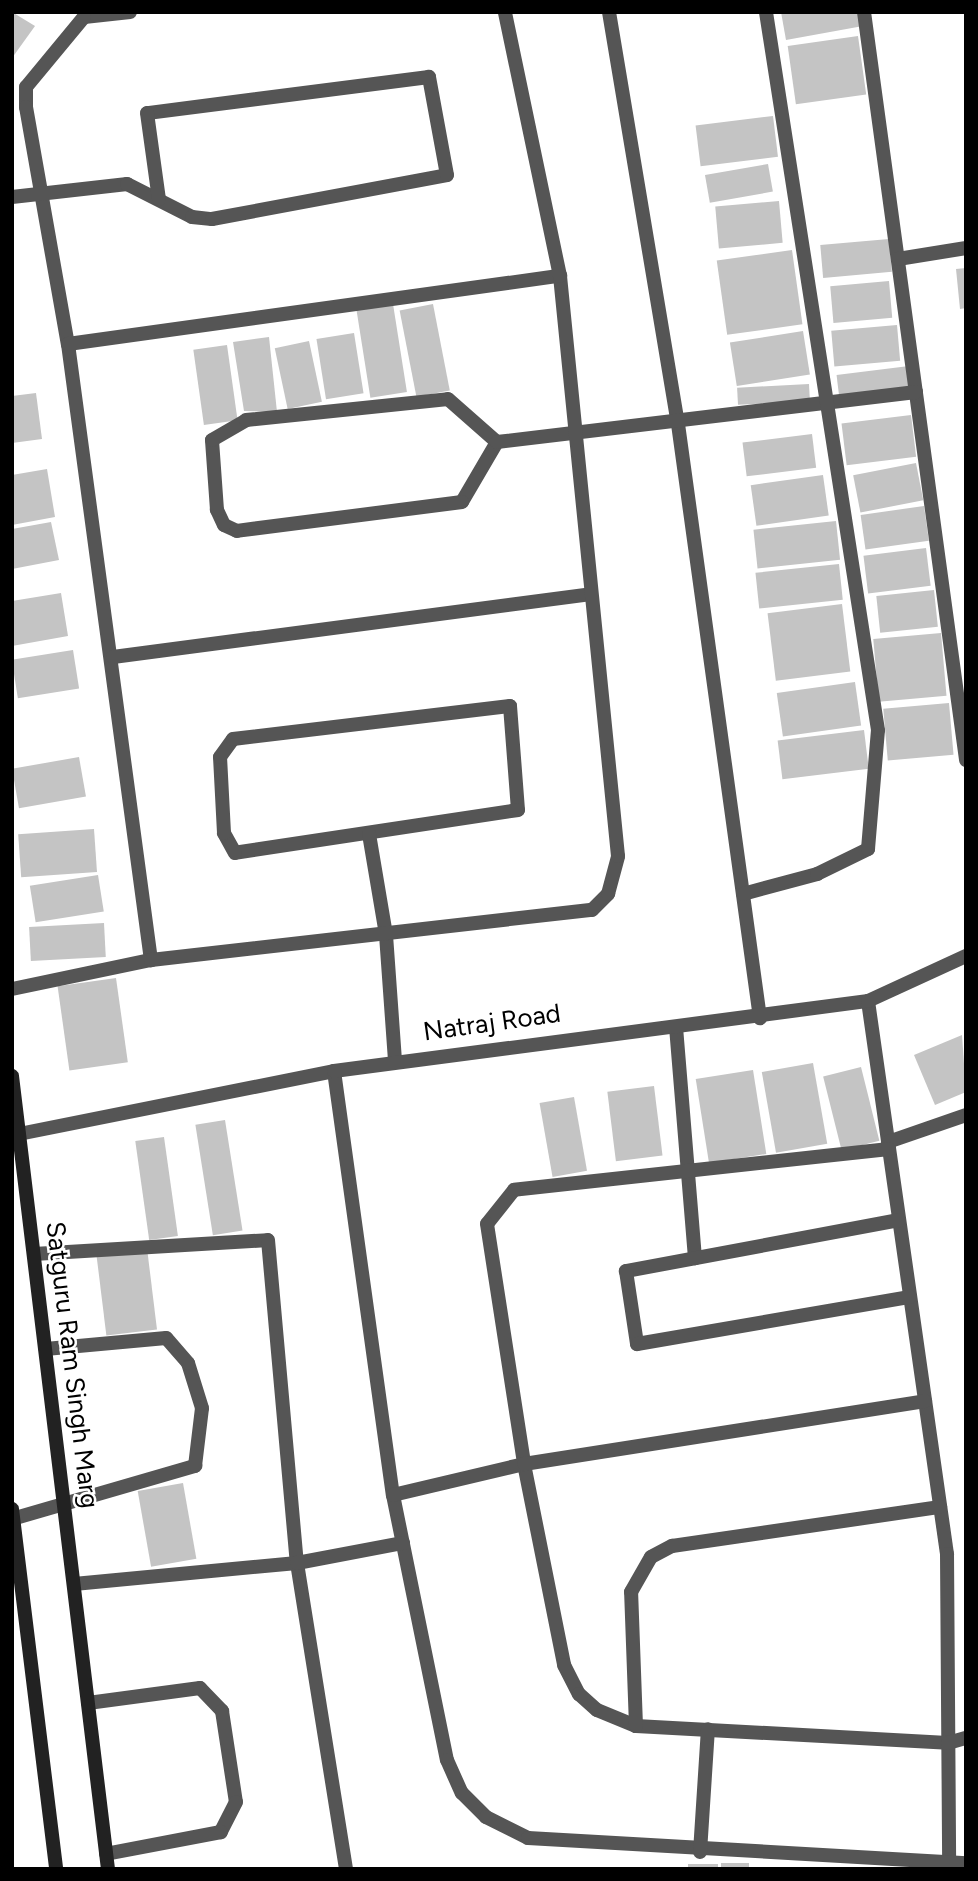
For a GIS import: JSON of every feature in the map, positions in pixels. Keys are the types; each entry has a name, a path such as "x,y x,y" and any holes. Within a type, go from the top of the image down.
{"main road":[{"name":"Satguru Ram Singh Marg","path":"12,1076 107,1862"},
{"path":"13,1516 56,1869"}],"street":[{"path":"130,12 83,15 26,87 68,344 113,657 151,960"},
{"path":"12,989 151,960 592,910 608,894 618,856 574,438 560,276 505,12"},
{"path":"609,12 678,424 761,1018"},
{"path":"743,894 817,874 868,849 878,730 766,12"},
{"path":"864,12 966,760"},
{"path":"12,197 116,183 159,199 192,217 212,219 447,175 429,77 147,113 159,199"},
{"path":"898,259 966,248"},
{"path":"68,344 560,276"},
{"path":"497,442 461,502 237,531 224,525 217,510 212,440 246,420 448,398 497,442 574,438 916,392"},
{"path":"113,657 591,594"},
{"path":"510,706 518,810 369,834 236,853 224,833 220,757 233,739 510,706"},
{"path":"369,834 386,935 395,1062"},
{"name":"Natraj Road","path":"19,1134 334,1071 761,1018 868,1001 966,956"},
{"path":"868,1001 947,1554 949,1866"},
{"path":"676,1027 684,1172 695,1258"},
{"path":"334,1071 393,1495 447,1760 462,1793 486,1817 528,1838 699,1852 949,1866 966,1863"},
{"path":"966,1115 889,1146 514,1190 491,1212 524,1464 564,1665 579,1694 597,1710 636,1726 948,1743 966,1738"},
{"path":"900,1220 626,1271 637,1344 910,1297"},
{"path":"34,1254 268,1240 297,1563 346,1869"},
{"path":"13,1516 65,1506 195,1466 202,1408 188,1363 166,1338 46,1349"},
{"path":"393,1495 524,1464 925,1401"},
{"path":"636,1726 631,1592 651,1557 672,1546 940,1507"},
{"path":"74,1584 297,1563 403,1543"},
{"path":"88,1703 200,1688 222,1711 236,1802 220,1832 107,1862"},
{"path":"699,1852 708,1730"}],"building":[{"path":"12,12 35,26 12,58"},
{"path":"781,12 860,12 863,26 786,40"},
{"path":"858,36 866,94 796,104 788,46"},
{"path":"773,116 778,157 701,166 696,126"},
{"path":"768,164 773,192 710,203 705,175"},
{"path":"779,201 783,243 719,248 715,207"},
{"path":"889,239 892,272 823,278 820,245"},
{"path":"792,250 802,324 727,335 717,261"},
{"path":"966,268 966,308 960,309 956,269"},
{"path":"889,281 892,318 833,323 830,286"},
{"path":"393,304 407,392 370,398 356,310"},
{"path":"433,304 450,390 416,397 400,310"},
{"path":"897,325 900,361 834,367 831,331"},
{"path":"803,331 810,374 737,386 730,343"},
{"path":"354,333 364,393 326,399 316,339"},
{"path":"269,337 277,412 244,411 233,342"},
{"path":"309,341 322,402 288,409 275,348"},
{"path":"227,345 238,420 204,425 193,350"},
{"path":"909,366 912,390 839,399 837,375"},
{"path":"809,384 810,401 738,405 737,388"},
{"path":"36,393 42,439 12,443 12,396"},
{"path":"911,415 916,457 847,465 842,424"},
{"path":"812,434 816,468 747,476 743,443"},
{"path":"916,463 923,500 860,513 853,475"},
{"path":"47,469 55,517 12,525 12,475"},
{"path":"823,475 829,516 756,526 751,485"},
{"path":"924,506 929,541 865,550 861,515"},
{"path":"836,521 840,560 758,568 753,530"},
{"path":"51,522 59,560 12,569 12,529"},
{"path":"926,548 931,586 868,593 863,556"},
{"path":"839,564 843,600 759,609 755,573"},
{"path":"934,590 938,627 880,633 876,596"},
{"path":"61,593 68,636 12,646 12,601"},
{"path":"842,604 850,671 776,681 768,613"},
{"path":"941,633 946,696 879,702 873,639"},
{"path":"73,650 79,689 18,698 12,660"},
{"path":"855,682 861,726 783,737 777,693"},
{"path":"949,703 954,755 888,761 883,709"},
{"path":"864,730 869,769 782,779 778,741"},
{"path":"79,757 86,796 19,808 12,769"},
{"path":"94,829 97,872 21,877 18,834"},
{"path":"98,875 104,912 36,922 30,886"},
{"path":"104,923 106,957 31,961 29,927"},
{"path":"116,978 128,1062 69,1070 58,986"},
{"path":"962,1035 966,1092 935,1105 914,1055"},
{"path":"813,1063 827,1144 776,1153 762,1072"},
{"path":"861,1067 879,1141 842,1150 823,1076"},
{"path":"753,1070 766,1154 709,1163 696,1079"},
{"path":"654,1086 663,1155 616,1161 607,1092"},
{"path":"574,1097 587,1171 553,1177 540,1103"},
{"path":"225,1120 243,1231 213,1235 195,1125"},
{"path":"164,1137 178,1236 149,1240 135,1141"},
{"path":"147,1248 157,1329 106,1336 96,1254"},
{"path":"183,1483 196,1559 151,1567 138,1491"},
{"path":"721,1863 749,1863 749,1869 721,1869"},
{"path":"688,1864 718,1864 718,1869 688,1869"}]}
